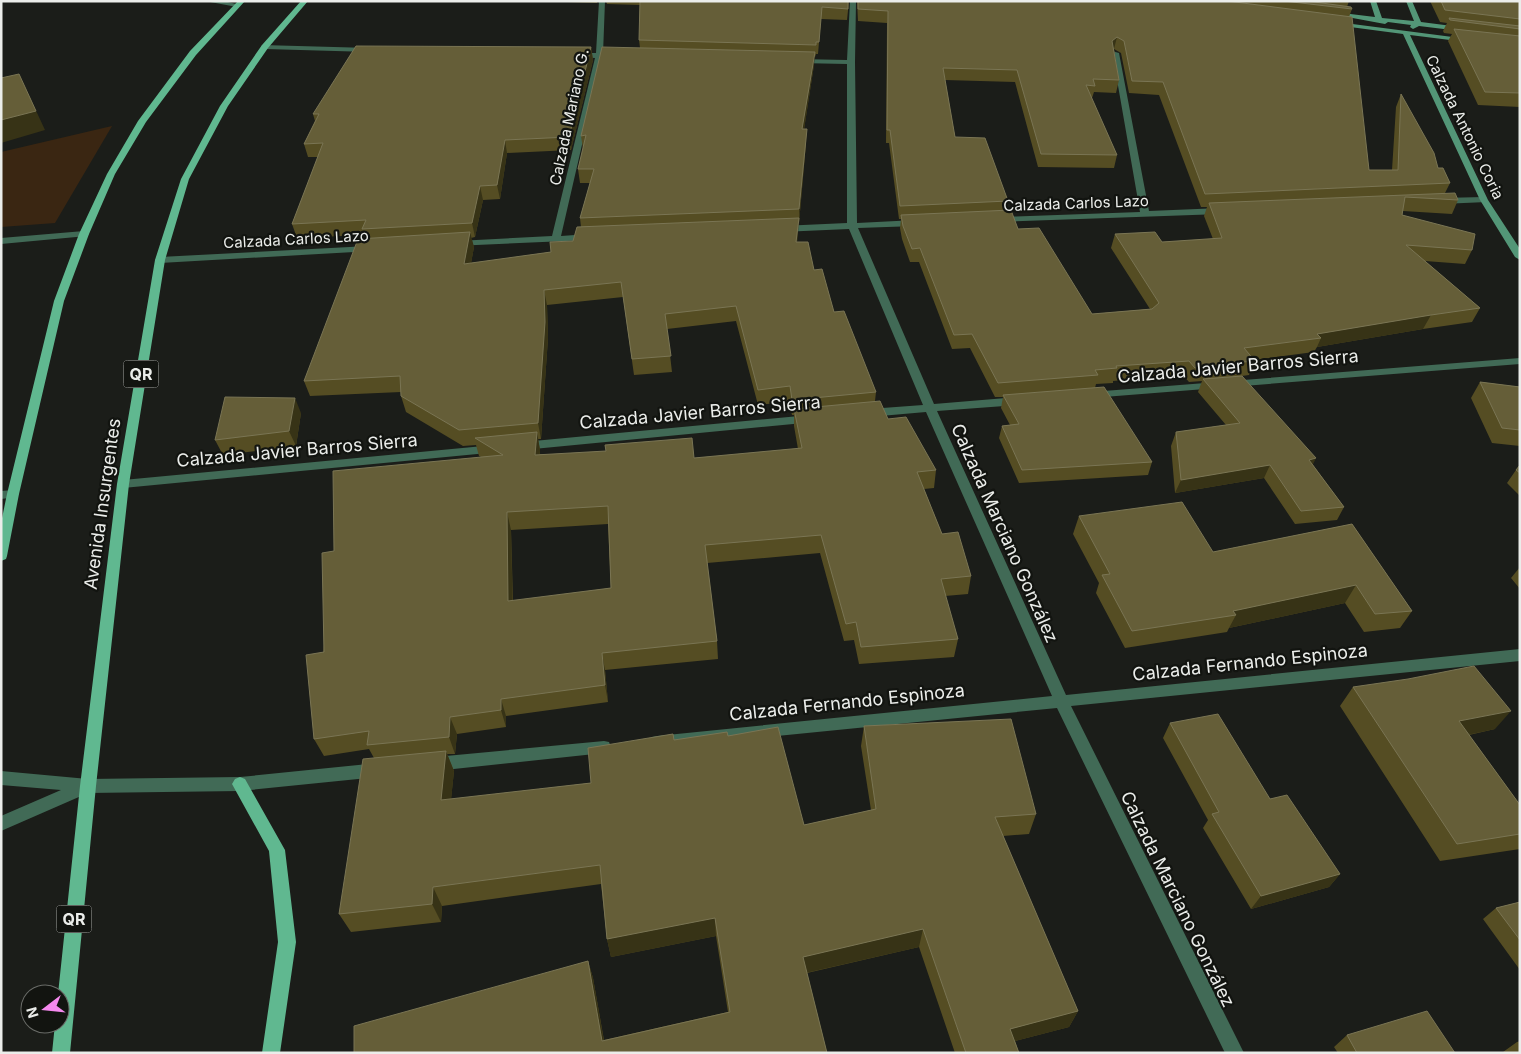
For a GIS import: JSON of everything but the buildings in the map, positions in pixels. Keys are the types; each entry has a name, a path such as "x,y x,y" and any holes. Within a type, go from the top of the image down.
{"main road":[{"name":"Avenida Insurgentes","path":"61,1053 88,786 123,484 160,260 185,179 224,106 266,47 305,1"},
{"path":"1,556 7,494 59,301 84,234 111,174 142,121 193,53 240,3"},
{"path":"240,784 277,850 286,942 271,1053"}],"street":[{"path":"208,1 240,3"},
{"name":"Calzada Mariano G.","path":"556,238 599,56 602,1"},
{"name":"Calzada Marciano González","path":"853,1 851,62 852,226 930,408 1061,700 1234,1053"},
{"path":"1373,1 1379,19 1405,32"},
{"path":"1409,1 1418,24"},
{"path":"1323,12 1464,30"},
{"path":"1326,23 1472,40"},
{"path":"1405,32 1418,24"},
{"name":"Calzada Antonio Coria","path":"1405,32 1484,200 1520,257"},
{"path":"266,47 383,50"},
{"path":"1115,53 1145,214"},
{"path":"569,55 628,56"},
{"path":"793,60 851,62"},
{"path":"1434,202 1484,200"},
{"name":"Calzada Carlos Lazo","path":"989,220 1235,210"},
{"path":"773,229 930,223"},
{"path":"1,241 84,234"},
{"path":"447,244 596,237"},
{"name":"Calzada Carlos Lazo","path":"160,260 378,248"},
{"name":"Calzada Javier Barros Sierra","path":"1077,396 1520,361"},
{"path":"861,414 1028,400"},
{"name":"Calzada Javier Barros Sierra","path":"123,484 821,418"},
{"name":"Calzada Fernando Espinoza","path":"645,743 1520,655"},
{"path":"418,766 616,746"},
{"path":"1,778 88,786 240,784 388,769"},
{"path":"1,824 88,786"}],"shaded area":[{"path":"112,126 55,223 1,227 1,152"}]}
